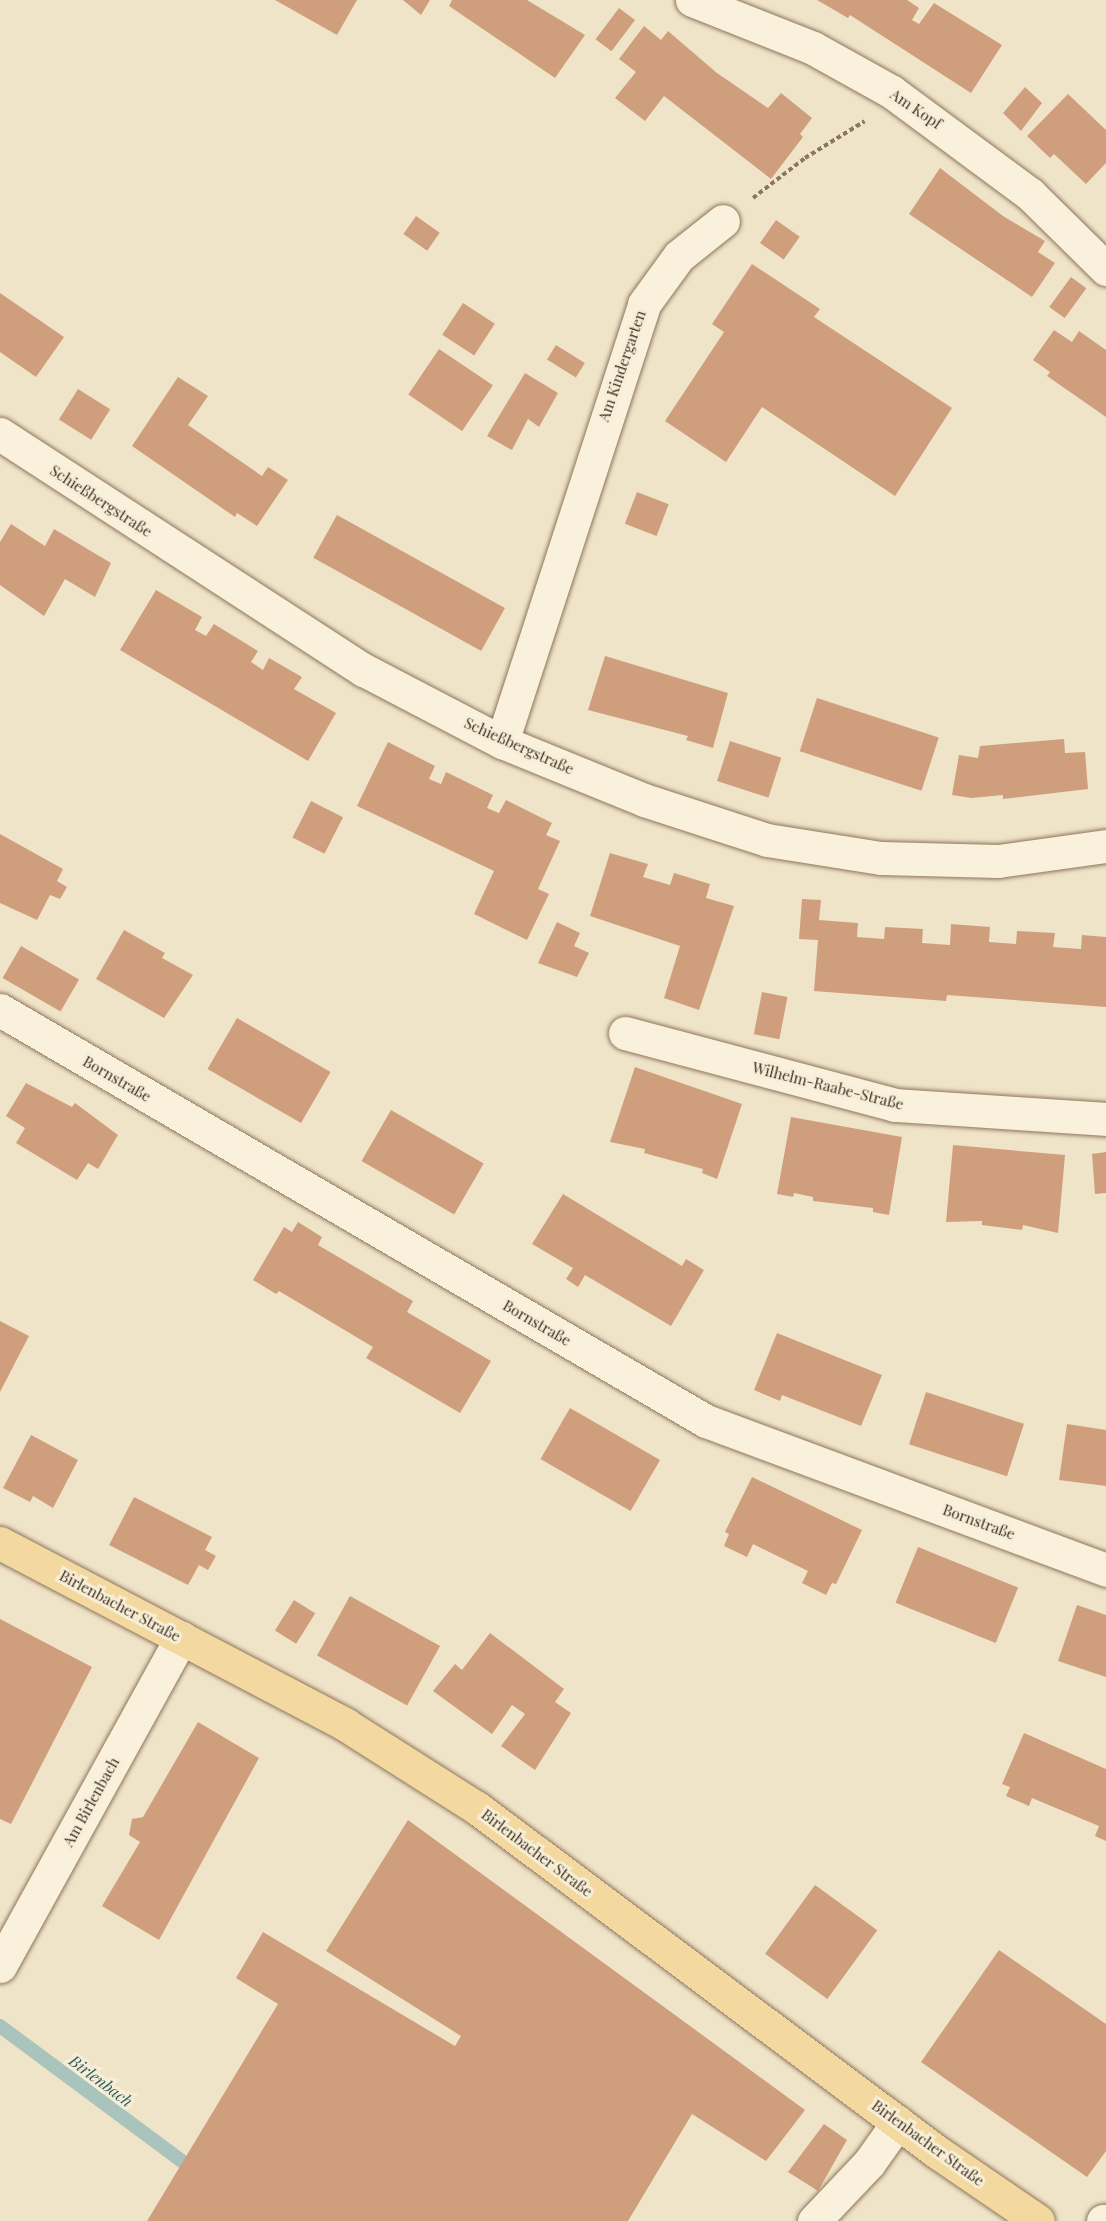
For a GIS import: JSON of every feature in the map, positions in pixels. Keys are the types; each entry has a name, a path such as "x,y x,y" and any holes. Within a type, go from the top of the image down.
{"main road":[{"name":"Birlenbacher Straße","path":"0,1543 346,1725 477,1808 898,2122 1038,2221"}],"street":[{"name":"Am Kopf","path":"692,0 813,48 892,92 1030,194 1106,269"},
{"name":"Am Kindergarten","path":"502,742 644,304 679,256 723,220"},
{"name":"Schießbergstraße","path":"0,434 364,670 502,742 644,800 766,840 880,858 998,861 1106,846"},
{"name":"Bornstraße","path":"0,1010 706,1421 1106,1570"},
{"name":"Wilhelm-Raabe-Straße","path":"625,1033 895,1105 1106,1119"},
{"name":"Am Birlenbach","path":"0,1966 181,1638"},
{"path":"814,2221 869,2163 898,2122"}],"path":[{"path":"723,220 806,158 873,116 892,92"}],"building":[{"path":"275,0 357,0 337,35"},
{"path":"403,0 430,0 421,15"},
{"path":"452,0 527,0 585,35 555,78 449,6"},
{"path":"817,0 907,0 919,8 912,20 919,24 934,3 1002,45 971,93 850,15 848,18"},
{"path":"619,8 635,20 612,51 596,39"},
{"path":"644,26 661,40 668,31 717,73 768,108 781,93 812,118 800,134 803,137 771,179 664,96 645,121 615,98 636,72 619,59"},
{"path":"1025,87 1042,103 1021,131 1003,113"},
{"path":"1068,94 1106,130 1106,163 1086,184 1054,154 1050,158 1027,136"},
{"path":"940,168 1003,216 1045,241 1038,252 1055,263 1032,297 909,214"},
{"path":"416,216 440,233 427,251 403,234"},
{"path":"776,220 800,237 784,260 760,243"},
{"path":"752,264 820,309 814,317 952,408 895,496 762,407 726,462 665,421 724,332 712,324"},
{"path":"1071,277 1086,288 1065,318 1049,307"},
{"path":"0,293 64,337 36,377 0,352"},
{"path":"463,303 495,324 474,356 442,335"},
{"path":"1054,330 1072,342 1079,331 1106,350 1106,417 1047,376 1050,372 1033,360"},
{"path":"556,345 585,363 576,377 547,359"},
{"path":"439,349 493,385 462,431 408,395"},
{"path":"525,373 558,393 539,427 528,419 512,450 487,436"},
{"path":"178,377 208,396 188,425 262,476 268,467 288,480 257,526 237,513 235,517 132,446"},
{"path":"78,389 110,409 91,440 59,420"},
{"path":"637,492 669,504 657,536 625,524"},
{"path":"337,515 505,608 481,651 313,558"},
{"path":"11,524 45,546 54,529 111,563 95,597 65,579 44,616 0,585 0,542"},
{"path":"156,590 202,617 195,630 206,636 214,624 258,651 251,662 263,670 269,658 302,677 294,689 336,713 308,761 120,650"},
{"path":"605,656 728,693 713,748 686,740 688,736 588,710"},
{"path":"817,698 939,738 921,791 800,751"},
{"path":"1064,739 1065,753 1085,752 1088,789 1003,799 1003,795 971,798 952,795 959,755 978,758 980,746"},
{"path":"730,741 781,758 768,798 717,781"},
{"path":"388,742 435,766 429,779 441,784 446,772 493,795 487,808 499,813 506,800 552,823 546,835 560,841 538,889 549,894 527,940 474,914 494,871 357,806"},
{"path":"311,801 343,817 324,854 292,838"},
{"path":"0,834 63,869 57,881 67,887 60,899 50,895 37,920 0,903"},
{"path":"610,853 648,864 643,877 670,885 674,873 710,884 706,898 734,906 699,1010 664,998 680,946 590,916"},
{"path":"802,899 821,900 819,920 858,923 857,937 884,939 885,927 923,929 922,943 950,945 951,924 990,927 989,942 1016,944 1017,931 1055,933 1053,947 1081,949 1082,935 1106,937 1106,1007 947,995 946,1001 814,991 818,940 799,939"},
{"path":"557,922 580,933 574,946 589,953 577,977 538,963"},
{"path":"124,930 165,953 162,958 193,975 164,1018 96,979"},
{"path":"21,946 79,980 61,1012 2,978"},
{"path":"762,992 788,997 779,1039 754,1034"},
{"path":"237,1018 331,1072 301,1123 208,1069"},
{"path":"635,1067 742,1104 717,1179 702,1173 703,1169 644,1153 645,1149 610,1142"},
{"path":"26,1083 72,1107 75,1103 118,1135 98,1169 88,1163 77,1180 16,1143 25,1128 6,1116"},
{"path":"391,1110 484,1164 454,1215 361,1161"},
{"path":"791,1117 902,1137 889,1215 873,1212 873,1208 813,1201 813,1197 794,1193 793,1197 777,1194"},
{"path":"953,1145 1065,1155 1058,1233 1023,1225 1022,1230 982,1225 982,1221 946,1222"},
{"path":"1106,1152 1106,1193 1095,1194 1092,1154"},
{"path":"563,1194 682,1266 686,1259 704,1270 671,1326 585,1275 578,1287 566,1279 573,1268 532,1244"},
{"path":"298,1222 322,1237 318,1245 413,1301 407,1312 491,1361 460,1413 366,1358 373,1347 279,1291 276,1294 253,1280 284,1227 292,1232"},
{"path":"0,1321 29,1336 0,1392"},
{"path":"777,1333 882,1375 861,1426 782,1395 780,1401 754,1390"},
{"path":"926,1392 1024,1424 1007,1476 909,1444"},
{"path":"570,1408 660,1460 631,1511 540,1459"},
{"path":"1067,1424 1106,1430 1106,1486 1059,1480"},
{"path":"31,1435 78,1460 53,1508 33,1496 30,1502 3,1488"},
{"path":"752,1477 862,1530 836,1584 832,1583 826,1595 802,1583 808,1571 753,1544 747,1557 724,1546 729,1534 725,1532"},
{"path":"134,1497 212,1537 205,1550 216,1556 208,1570 199,1565 188,1585 109,1545"},
{"path":"918,1547 1018,1587 996,1643 896,1603"},
{"path":"350,1596 440,1646 407,1705 317,1655"},
{"path":"294,1600 315,1613 296,1644 275,1631"},
{"path":"1077,1605 1106,1615 1106,1677 1058,1661"},
{"path":"0,1619 92,1667 11,1824 0,1819"},
{"path":"490,1633 564,1689 555,1702 571,1713 535,1770 501,1746 525,1714 512,1705 492,1734 433,1691 455,1664 462,1670"},
{"path":"198,1722 259,1758 159,1940 102,1906 140,1842 129,1835 132,1819 143,1817"},
{"path":"1024,1733 1106,1769 1106,1841 1095,1836 1099,1826 1032,1798 1029,1806 1006,1796 1010,1787 1002,1784"},
{"path":"408,1820 805,2110 766,2161 692,2114 628,2221 147,2221 278,2004 236,1978 263,1932 455,2046 461,2036 326,1951"},
{"path":"815,1885 877,1930 827,1999 765,1954"},
{"path":"999,1950 1106,2024 1106,2151 1087,2177 921,2062"},
{"path":"824,2124 847,2140 818,2191 788,2172"}],"waterway":[{"name":"Birlenbach","path":"0,2026 182,2161"}]}
